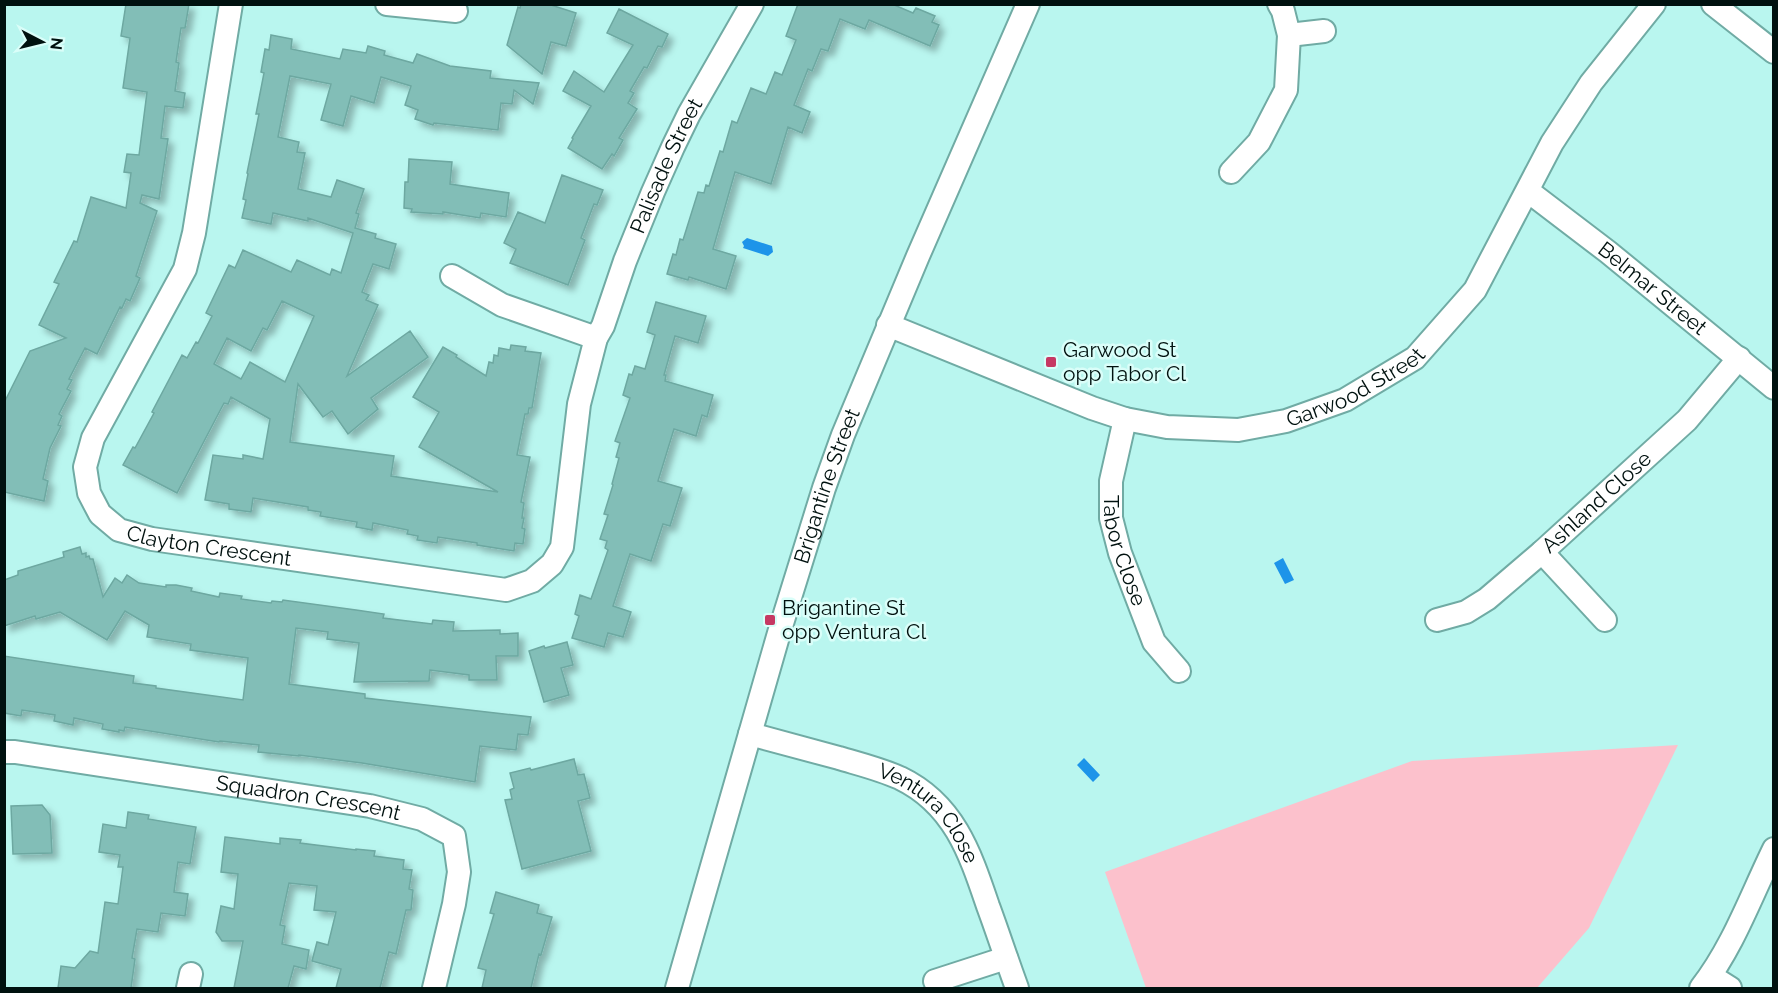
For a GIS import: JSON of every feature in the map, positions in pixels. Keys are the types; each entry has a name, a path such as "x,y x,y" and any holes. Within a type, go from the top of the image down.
{"street":[{"name":"Clayton Crescent","path":"231,4 194,233 185,269 93,438 85,467 89,493 100,514 119,530 152,538 506,590 532,581 552,564 562,547 579,404 597,338"},
{"path":"387,4 456,11"},
{"name":"Palisade Street","path":"597,338 652,192 689,114 752,4"},
{"path":"1231,172 1259,142 1286,90 1289,35 1279,4"},
{"name":"Garwood Street","path":"888,325 1092,408 1125,419 1167,427 1238,430 1286,421 1345,400 1416,358 1475,290 1552,143 1591,83 1654,4"},
{"path":"1713,4 1773,52"},
{"name":"Brigantine Street","path":"677,988 824,488 888,325 1024,6"},
{"path":"1289,35 1324,31"},
{"name":"Belmar Street","path":"1528,191 1608,252 1773,388"},
{"path":"452,276 502,305 597,338"},
{"name":"Ashland Close","path":"1437,620 1466,612 1486,599 1542,552 1687,420 1739,358"},
{"name":"Tabor Close","path":"1125,419 1111,481 1111,518 1120,553 1154,642 1179,671"},
{"path":"1542,552 1605,620"},
{"name":"Ventura Close","path":"750,734 875,768 909,783 937,804 963,839 1017,988"},
{"name":"Squadron Crescent","path":"4,752 370,806 422,819 454,836 459,872 454,904 434,988"},
{"path":"1730,988 1706,982 1727,947 1773,849"},
{"path":"935,981 1006,958"}],"shaded area":[{"path":"1678,745 1589,928 1537,988 1146,988 1105,872 1412,761"}],"water":[{"path":"747,238 772,246 773,252 768,256 743,248 742,242"},
{"path":"1283,558 1294,580 1285,584 1274,563"},
{"path":"1084,758 1100,775 1093,782 1077,765"}],"building":[{"path":"126,4 189,4 185,28 181,28 176,62 179,63 175,91 185,93 183,108 165,106 161,138 168,139 159,199 142,195 140,203 157,211 136,276 140,278 130,301 126,299 122,308 120,307 97,354 85,348 69,379 72,380 67,389 71,391 59,414 62,416 58,425 61,426 50,448 43,479 48,481 44,501 4,492 4,403 30,351 66,338 39,325 59,284 54,282 74,241 77,242 91,197 126,208 131,173 124,172 127,154 139,155 147,92 123,88 130,38 121,36"},
{"path":"521,4 548,4 576,13 566,46 551,42 542,74 507,45 518,7 520,8"},
{"path":"798,4 892,4 913,13 916,8 935,16 932,22 939,25 930,46 869,20 865,29 840,19 828,51 821,49 812,71 808,69 794,105 810,112 802,133 788,127 771,184 735,172 713,249 736,256 726,289 689,277 688,280 667,274 673,254 676,255 680,239 683,240 698,192 704,193 706,185 709,186 720,151 723,152 732,121 737,123 751,88 766,94 775,72 782,75 796,40 786,36"},
{"path":"619,9 668,34 662,47 658,46 647,68 644,67 630,91 634,93 628,103 637,109 619,138 623,140 614,156 612,154 602,169 568,148 591,106 563,91 574,71 604,92 633,45 607,33"},
{"path":"271,35 292,39 291,49 340,59 343,49 366,53 368,46 385,51 384,55 413,63 417,54 450,66 491,71 490,78 539,83 533,104 514,90 512,104 501,103 498,130 434,123 433,125 415,119 418,110 405,105 411,86 381,77 374,103 351,96 343,126 321,120 331,84 290,76 278,137 299,142 297,152 305,153 298,189 331,197 337,180 364,189 356,213 359,214 355,228 376,234 375,238 396,244 389,269 373,264 362,292 369,295 366,300 378,305 347,376 410,331 428,357 371,398 378,409 348,434 332,411 323,417 298,384 290,442 394,456 391,476 498,492 419,447 439,412 413,397 443,347 486,376 489,362 493,363 494,355 498,356 499,348 510,350 511,345 526,347 525,351 541,353 532,408 529,408 528,414 525,414 517,455 530,457 521,502 524,503 523,544 515,543 514,551 438,537 437,543 417,540 418,536 407,534 408,530 373,523 372,530 356,527 357,522 320,516 321,512 308,510 308,507 253,498 251,512 229,509 229,504 205,500 213,455 243,459 243,455 263,459 270,419 231,397 228,404 224,403 177,493 123,465 154,413 152,412 182,355 187,358 196,342 198,343 212,316 206,313 229,265 235,268 243,250 291,272 297,260 330,275 332,269 341,273 353,233 308,218 308,221 273,213 271,224 242,218 246,200 243,199 247,173 259,114 256,114 264,73 261,72 265,49 269,50","holes":["282,301 314,316 285,382 250,362 241,379 214,364 227,338 251,351 263,328 267,330"]},
{"path":"409,159 452,162 450,184 509,193 506,217 481,213 480,218 443,212 443,214 411,212 412,209 404,208"},
{"path":"562,175 603,190 597,205 594,204 581,238 585,240 568,285 510,263 516,249 504,243 518,212 545,223"},
{"path":"656,302 706,316 698,343 675,336 664,375 666,375 665,381 713,395 707,417 702,415 696,436 674,429 658,481 682,488 670,526 663,524 651,561 630,554 613,606 631,612 623,637 608,633 604,647 572,638 579,616 575,614 580,595 591,599 608,550 605,548 607,541 600,539 608,515 604,514 619,458 616,457 620,443 615,441 630,398 623,395 629,374 632,375 635,366 645,369 655,335 647,332"},
{"path":"80,547 82,554 86,553 86,557 93,559 103,597 115,578 122,583 127,575 139,583 166,587 166,585 176,585 219,597 220,593 242,596 241,599 271,603 283,600 384,614 383,618 432,624 433,620 454,622 453,631 500,630 500,634 518,633 518,656 496,656 497,680 469,680 469,675 430,670 429,681 354,682 359,643 327,639 328,632 296,628 289,684 365,694 365,698 531,717 528,735 518,734 516,750 480,746 475,782 362,763 258,752 259,745 219,742 125,727 124,731 119,730 119,732 102,729 103,724 74,718 73,725 54,721 55,715 22,710 21,716 4,713 4,656 134,676 133,683 156,686 156,688 243,700 248,658 190,650 191,644 147,637 149,625 125,611 107,640 60,612 36,619 35,616 4,626 4,580 18,575 18,571 64,557 63,552"},
{"path":"567,642 573,665 561,668 569,695 544,702 529,651"},
{"path":"574,759 578,775 584,774 590,798 578,801 591,851 522,869 505,800 512,799 510,790 514,788 510,773"},
{"path":"42,805 50,815 52,853 13,854 11,806"},
{"path":"128,812 149,815 148,819 196,827 190,864 178,862 174,892 188,894 185,916 161,913 158,932 137,929 132,958 135,959 131,988 58,988 61,966 75,968 90,951 98,953 105,902 118,904 123,867 118,867 120,855 99,852 103,824 126,828"},
{"path":"225,837 280,844 280,838 301,840 300,843 375,851 374,856 404,860 403,869 412,870 409,889 413,890 411,910 406,910 396,954 389,952 380,988 336,988 341,969 312,961 317,942 328,945 336,912 314,910 317,886 289,883 280,925 285,926 282,944 309,950 306,969 294,966 288,988 234,988 243,941 222,941 216,932 221,906 234,909 238,874 221,872"},
{"path":"496,892 539,905 537,913 552,917 541,955 539,954 531,988 482,988 486,970 478,968 494,914 490,913"}],"place":[{"name":"Garwood St opp Tabor Cl","path":"1051,362"},
{"name":"Brigantine St opp Ventura Cl","path":"770,620"}]}
